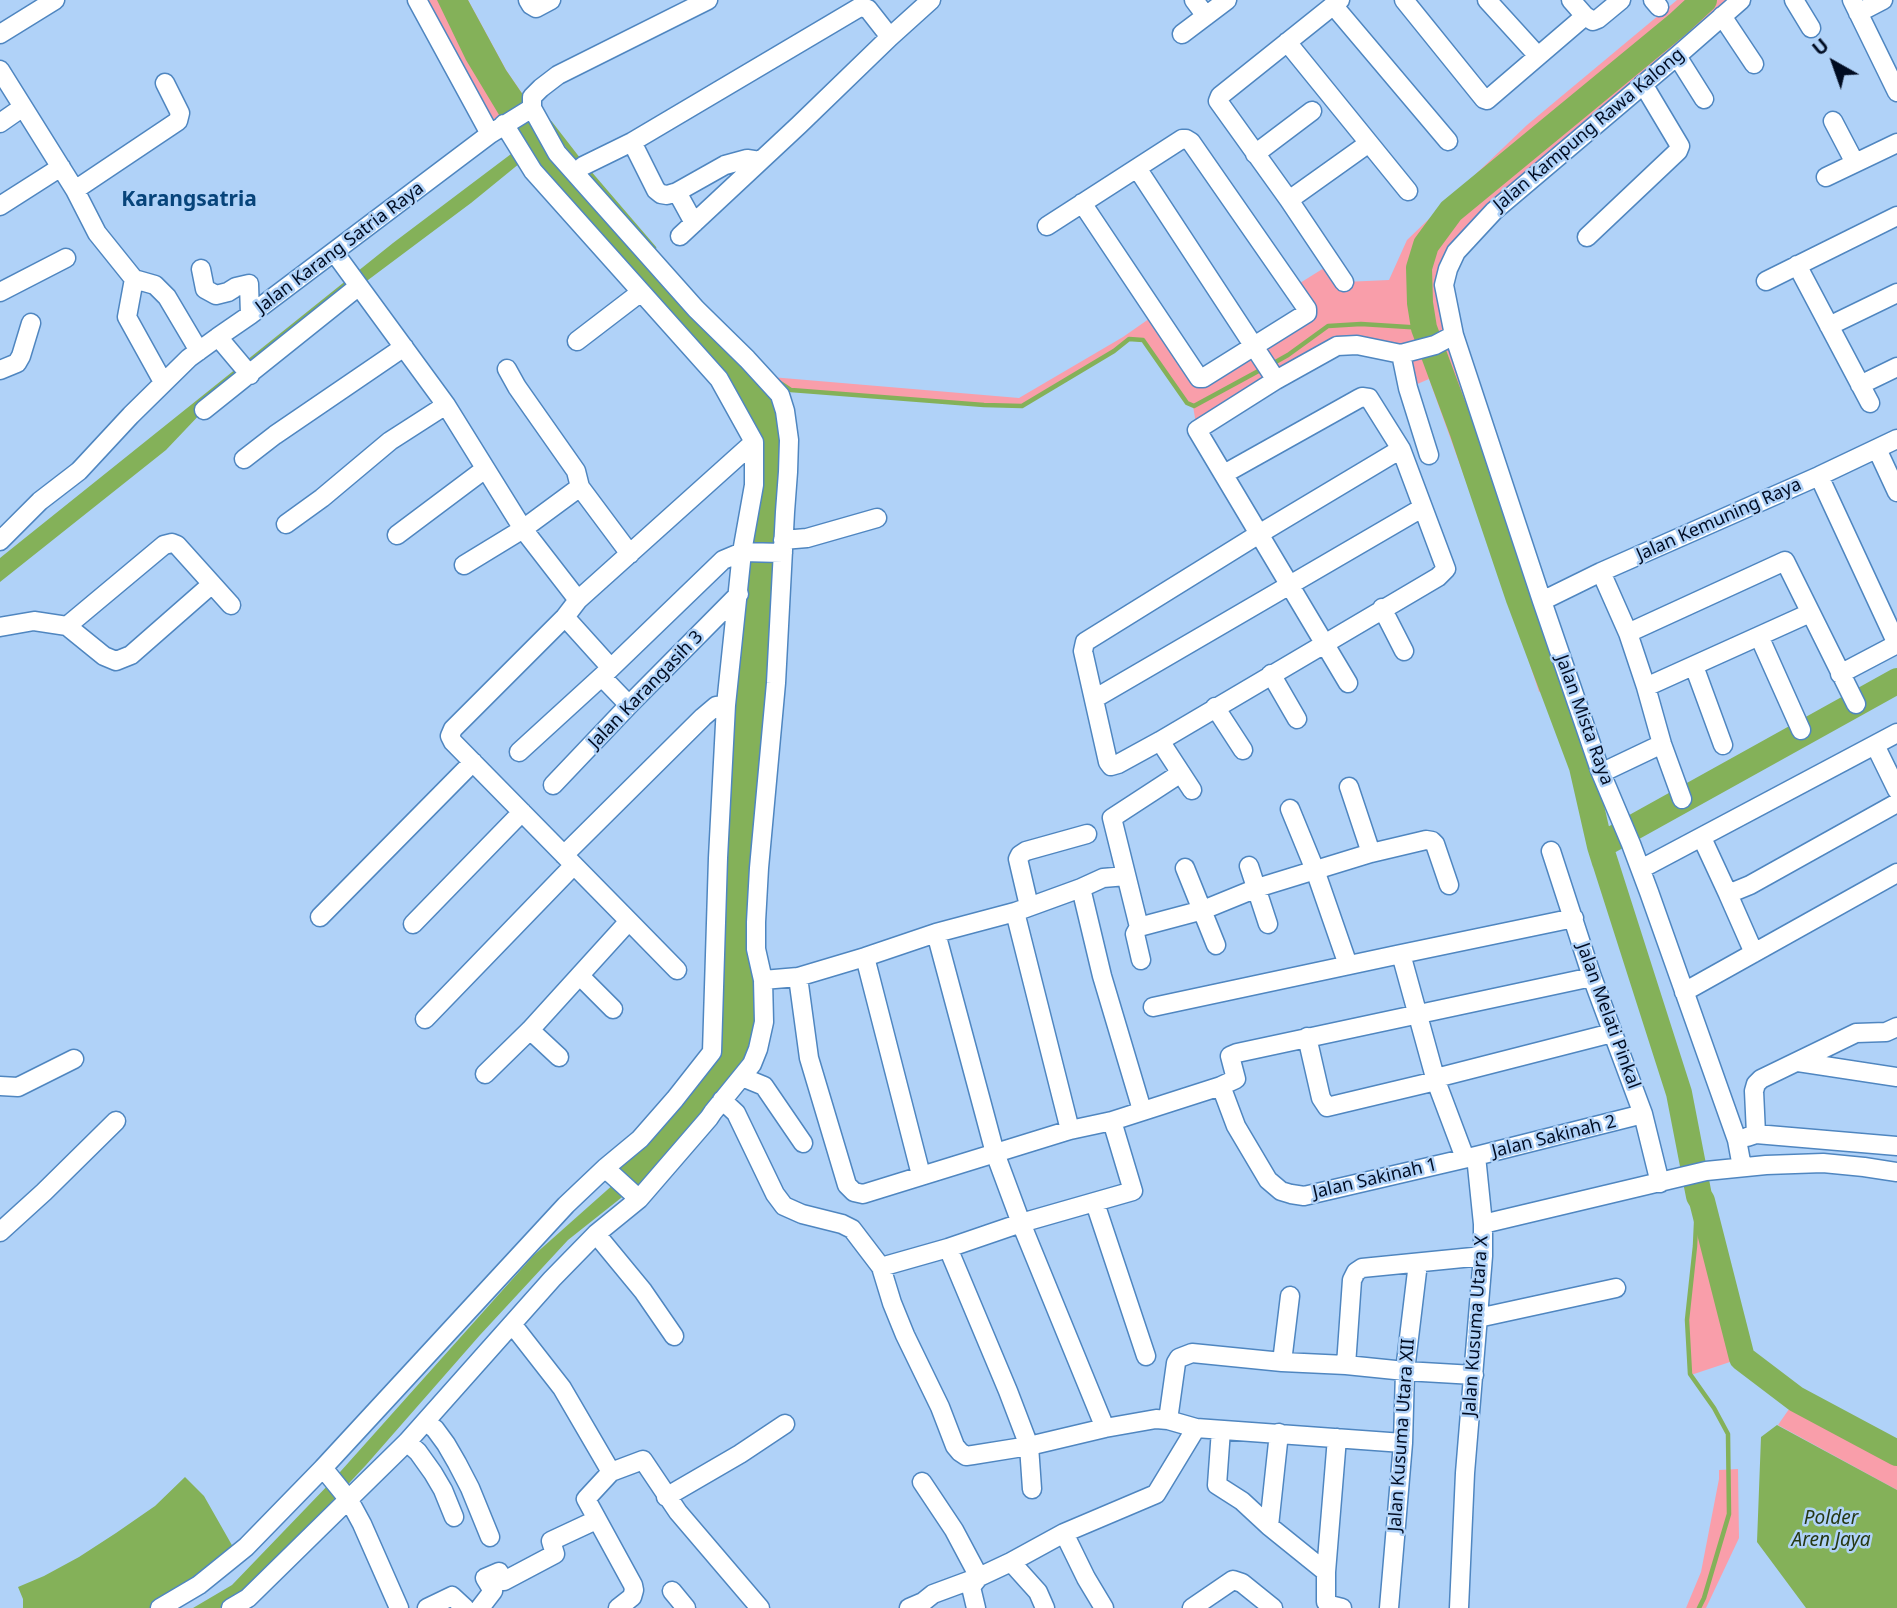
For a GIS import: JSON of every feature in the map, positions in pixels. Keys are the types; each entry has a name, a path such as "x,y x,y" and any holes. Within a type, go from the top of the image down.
{"street":[{"path":"0,34 55,0"},
{"path":"160,1608 199,1585 246,1547 327,1472 522,1251 566,1205 640,1139 712,1052 726,705 742,552 754,485 754,442 719,379 497,129 416,0"},
{"path":"528,0 537,8 551,0"},
{"name":"Jalan Karang Satria Raya","path":"0,541 40,501 79,471 163,382 199,351 497,129 532,108 532,97 558,75 708,0"},
{"path":"680,236 932,0"},
{"path":"1194,0 1206,16"},
{"path":"1182,34 1227,0"},
{"path":"1404,0 1485,100 1585,16"},
{"path":"1488,0 1538,56"},
{"path":"1571,0 1593,21 1621,0"},
{"name":"Jalan Kampung Rawa Kalong","path":"1448,269 1456,252 1487,218 1646,89 1677,56 1741,0"},
{"path":"1794,0 1811,28"},
{"path":"1883,0 1855,6 1897,92"},
{"path":"1344,282 1218,99 1337,3 1448,141"},
{"path":"583,166 632,142 860,7 868,9 890,37"},
{"path":"1722,16 1754,64"},
{"path":"1287,42 1408,191"},
{"path":"1677,56 1704,99"},
{"path":"0,70 75,190 97,233 134,279 155,285 167,296 199,351"},
{"path":"75,190 178,121 180,113 165,83"},
{"path":"1504,213 1646,89 1678,142 1678,151 1587,236"},
{"path":"0,122 23,107"},
{"path":"231,1608 254,1603 426,1422 552,1279 596,1234 639,1199 752,1064 764,1022 763,980 756,949 756,922 776,683 789,472 785,411 780,395 696,309 557,153 532,108"},
{"path":"1255,154 1312,111"},
{"path":"1833,121 1855,163"},
{"path":"1047,226 1182,139 1188,140 1307,309 1305,315 1197,430 1348,683"},
{"path":"632,142 660,194 677,192 725,165 747,159 760,161"},
{"path":"1289,200 1369,143"},
{"path":"1826,177 1897,143"},
{"path":"0,206 61,167"},
{"path":"1137,168 1263,361"},
{"path":"677,192 694,223"},
{"path":"1083,203 1199,378 1263,361 1337,346 1357,345 1407,353 1435,345 1454,335"},
{"path":"1766,281 1897,216"},
{"path":"334,252 446,405 523,529 578,600"},
{"path":"0,292 66,258"},
{"path":"1797,265 1870,403"},
{"path":"201,269 205,289 216,295 249,284 250,315"},
{"name":"Jalan Mista Raya","path":"1448,269 1444,285 1454,335 1601,773 1641,869 1737,1140 1742,1167"},
{"path":"134,279 127,317 163,382"},
{"path":"204,411 359,286"},
{"path":"577,341 641,292"},
{"path":"1829,326 1897,293"},
{"path":"0,370 17,363 31,323"},
{"path":"218,337 250,375"},
{"path":"244,459 404,347"},
{"path":"1407,353 1408,388 1429,455"},
{"path":"1860,385 1897,367"},
{"path":"507,369 576,471 580,487 629,554"},
{"path":"1224,474 1362,397 1369,398 1401,449 1447,569 1160,741 1111,766 1083,651 1085,642 1401,449"},
{"path":"286,524 322,498 390,441 446,405"},
{"name":"Jalan Kemuning Raya","path":"1542,601 1897,439"},
{"path":"677,970 450,736 453,729 565,617 578,600 754,442"},
{"path":"1877,449 1897,492"},
{"path":"397,535 485,469"},
{"path":"1819,476 1897,644 1840,674"},
{"path":"464,565 523,529 580,487"},
{"path":"1094,699 1422,508"},
{"path":"519,752 723,560 742,552 783,546 877,518"},
{"path":"67,626 164,545 172,543 177,545 231,605"},
{"path":"1628,633 1785,561 1856,704"},
{"path":"1601,572 1628,633 1682,799"},
{"path":"0,627 34,621 67,626 104,656 116,661 131,655 212,584"},
{"name":"Jalan Karangasih 3","path":"553,786 739,594"},
{"path":"1382,608 1404,651"},
{"path":"1646,687 1810,613"},
{"path":"565,617 629,705"},
{"path":"1759,636 1801,730"},
{"path":"1694,666 1723,745"},
{"path":"1271,674 1297,719"},
{"path":"425,1019 710,710 726,705"},
{"path":"1216,707 1243,750"},
{"path":"1641,869 1897,733"},
{"path":"1160,741 1192,790"},
{"path":"1601,773 1662,744"},
{"path":"1875,745 1897,790"},
{"path":"320,917 473,762"},
{"path":"1141,960 1135,934 1139,927 1112,818 1181,773"},
{"path":"1349,787 1371,853"},
{"path":"1728,894 1897,803"},
{"path":"1290,809 1315,870 1348,965"},
{"path":"413,925 522,812"},
{"path":"1070,1130 1022,909 1018,859 1026,851 1087,834"},
{"path":"1702,838 1754,953"},
{"path":"1139,927 1203,909 1256,888 1371,853 1429,840 1435,845 1449,885"},
{"name":"Jalan Melati Pinkal","path":"1551,851 1592,977 1668,1181"},
{"path":"1249,866 1268,924"},
{"path":"1185,868 1216,945"},
{"path":"1684,992 1897,873"},
{"path":"763,980 798,977 1022,909 1102,878 1126,876"},
{"path":"1081,888 1102,975 1142,1110"},
{"path":"1153,1007 1574,918"},
{"path":"485,1074 530,1030 629,921"},
{"path":"936,933 995,1153 1105,1428"},
{"path":"1401,954 1436,1080 1471,1157 1483,1224"},
{"path":"865,957 921,1175"},
{"path":"580,976 613,1009"},
{"path":"798,977 809,1058 847,1185 854,1192 863,1194 1221,1086 1236,1079 1230,1056 1237,1053 1592,977"},
{"path":"1756,1134 1754,1091 1761,1079 1856,1033 1886,1032 1897,1027"},
{"path":"530,1030 559,1057"},
{"path":"1307,1037 1321,1098 1327,1107 1612,1033"},
{"path":"0,1086 18,1087 74,1059"},
{"path":"1798,1062 1897,1077"},
{"path":"742,1077 764,1086 803,1143"},
{"name":"Jalan Sakinah 1","path":"1221,1086 1236,1126 1268,1180 1281,1191 1291,1194 1304,1196 1471,1157"},
{"path":"722,1100 736,1113 775,1194 784,1206 852,1229 881,1267 892,1303 955,1446 966,1456 1029,1446 1156,1419 1196,1428 1404,1443"},
{"name":"Jalan Sakinah 2","path":"1471,1157 1643,1114"},
{"path":"0,1232 116,1121"},
{"path":"881,1267 1133,1191 1112,1121"},
{"path":"1737,1140 1756,1134 1897,1146"},
{"name":"Jalan Kusuma Utara X","path":"1459,1608 1465,1473 1483,1256 1483,1224 1706,1171 1823,1163 1897,1172"},
{"path":"605,1168 639,1199"},
{"path":"1095,1203 1146,1356"},
{"path":"596,1234 643,1291 674,1336"},
{"path":"948,1248 1009,1391 1029,1446 1032,1489"},
{"path":"1346,1365 1352,1280 1356,1272 1362,1268 1483,1256"},
{"name":"Jalan Kusuma Utara XII","path":"1389,1608 1404,1443 1405,1371 1418,1263"},
{"path":"1478,1318 1616,1288"},
{"path":"1282,1362 1290,1296"},
{"path":"512,1324 562,1388 611,1472"},
{"path":"1168,1420 1176,1363 1179,1358 1192,1353 1474,1375"},
{"path":"426,1422 435,1429 457,1463 490,1537"},
{"path":"666,1497 785,1424"},
{"path":"909,1608 933,1594 1011,1562 1065,1533 1156,1494 1196,1428"},
{"path":"1221,1430 1217,1485 1242,1500 1269,1526 1326,1572"},
{"path":"1269,1526 1279,1433"},
{"path":"1337,1438 1326,1602 1342,1608"},
{"path":"407,1442 433,1473 454,1517"},
{"path":"618,1608 632,1597 633,1585 586,1499 611,1472 643,1461 666,1497 760,1608"},
{"path":"327,1472 349,1500 362,1524 399,1608"},
{"path":"922,1482 954,1530 979,1577"},
{"path":"480,1608 493,1591 485,1578 499,1572 504,1581 555,1554 551,1541 596,1520"},
{"path":"1065,1533 1086,1578 1104,1608"},
{"path":"1011,1562 1038,1592 1045,1608"},
{"path":"976,1608 971,1587 979,1577"},
{"path":"1192,1608 1236,1580 1273,1608"},
{"path":"672,1591 686,1608"},
{"path":"427,1608 452,1596 464,1608"}],"shaded area":[{"path":"417,0 468,0 506,70 532,108 548,121 690,292 771,377 1019,398 1123,337 1156,314 1197,377 1305,315 1292,288 1332,263 1344,282 1389,280 1407,240 1527,125 1677,0 1741,0 1494,211 1444,285 1568,679 1539,692 1510,603 1429,379 1408,388 1401,354 1357,345 1197,430 1193,406 1187,403 1143,340 1128,339 1114,351 1022,406 792,390 780,395 557,153 490,134"},
{"path":"1705,1172 1702,1201 1742,1358 1691,1375 1687,1320 1697,1202 1685,1181"},
{"path":"1796,1399 1897,1453 1897,1490 1778,1425"},
{"path":"1738,1469 1739,1538 1706,1608 1686,1608 1701,1572 1719,1470"}],"water":[{"path":"437,0 468,0 506,70 547,136 785,411 758,1049 639,1199 605,1168 712,1052 719,838 754,485 739,413 525,159 204,410 166,450 0,582 0,558 393,243 519,148 466,60"},
{"path":"615,1183 626,1194 568,1240 270,1568 241,1596 220,1608 193,1608 232,1585 332,1481 534,1255"},
{"name":"Polder Aren Jaya","path":"1777,1425 1897,1490 1897,1608 1806,1608 1757,1542 1761,1437"},
{"path":"185,1477 204,1496 233,1547 160,1608 23,1608 18,1587 79,1557 116,1533 155,1506"}],"waterway":[{"path":"1699,1196 1679,1093 1600,846 1582,767 1519,599 1424,328 1419,268 1426,245 1451,211 1704,0"},
{"path":"550,123 581,163"},
{"path":"587,170 654,248"},
{"path":"1272,364 1328,326 1361,324 1424,328"},
{"path":"779,382 791,390 1022,406 1114,351 1129,339 1143,340 1187,403 1194,406 1264,368"},
{"path":"1605,862 1600,846 1897,681"},
{"path":"1696,1181 1742,1358 1796,1399 1897,1453"},
{"path":"1699,1608 1729,1514 1728,1434 1690,1374 1687,1320 1699,1196 1742,1358 1796,1399 1897,1453"}],"district":[{"name":"Karangsatria","path":"189,200"}]}
